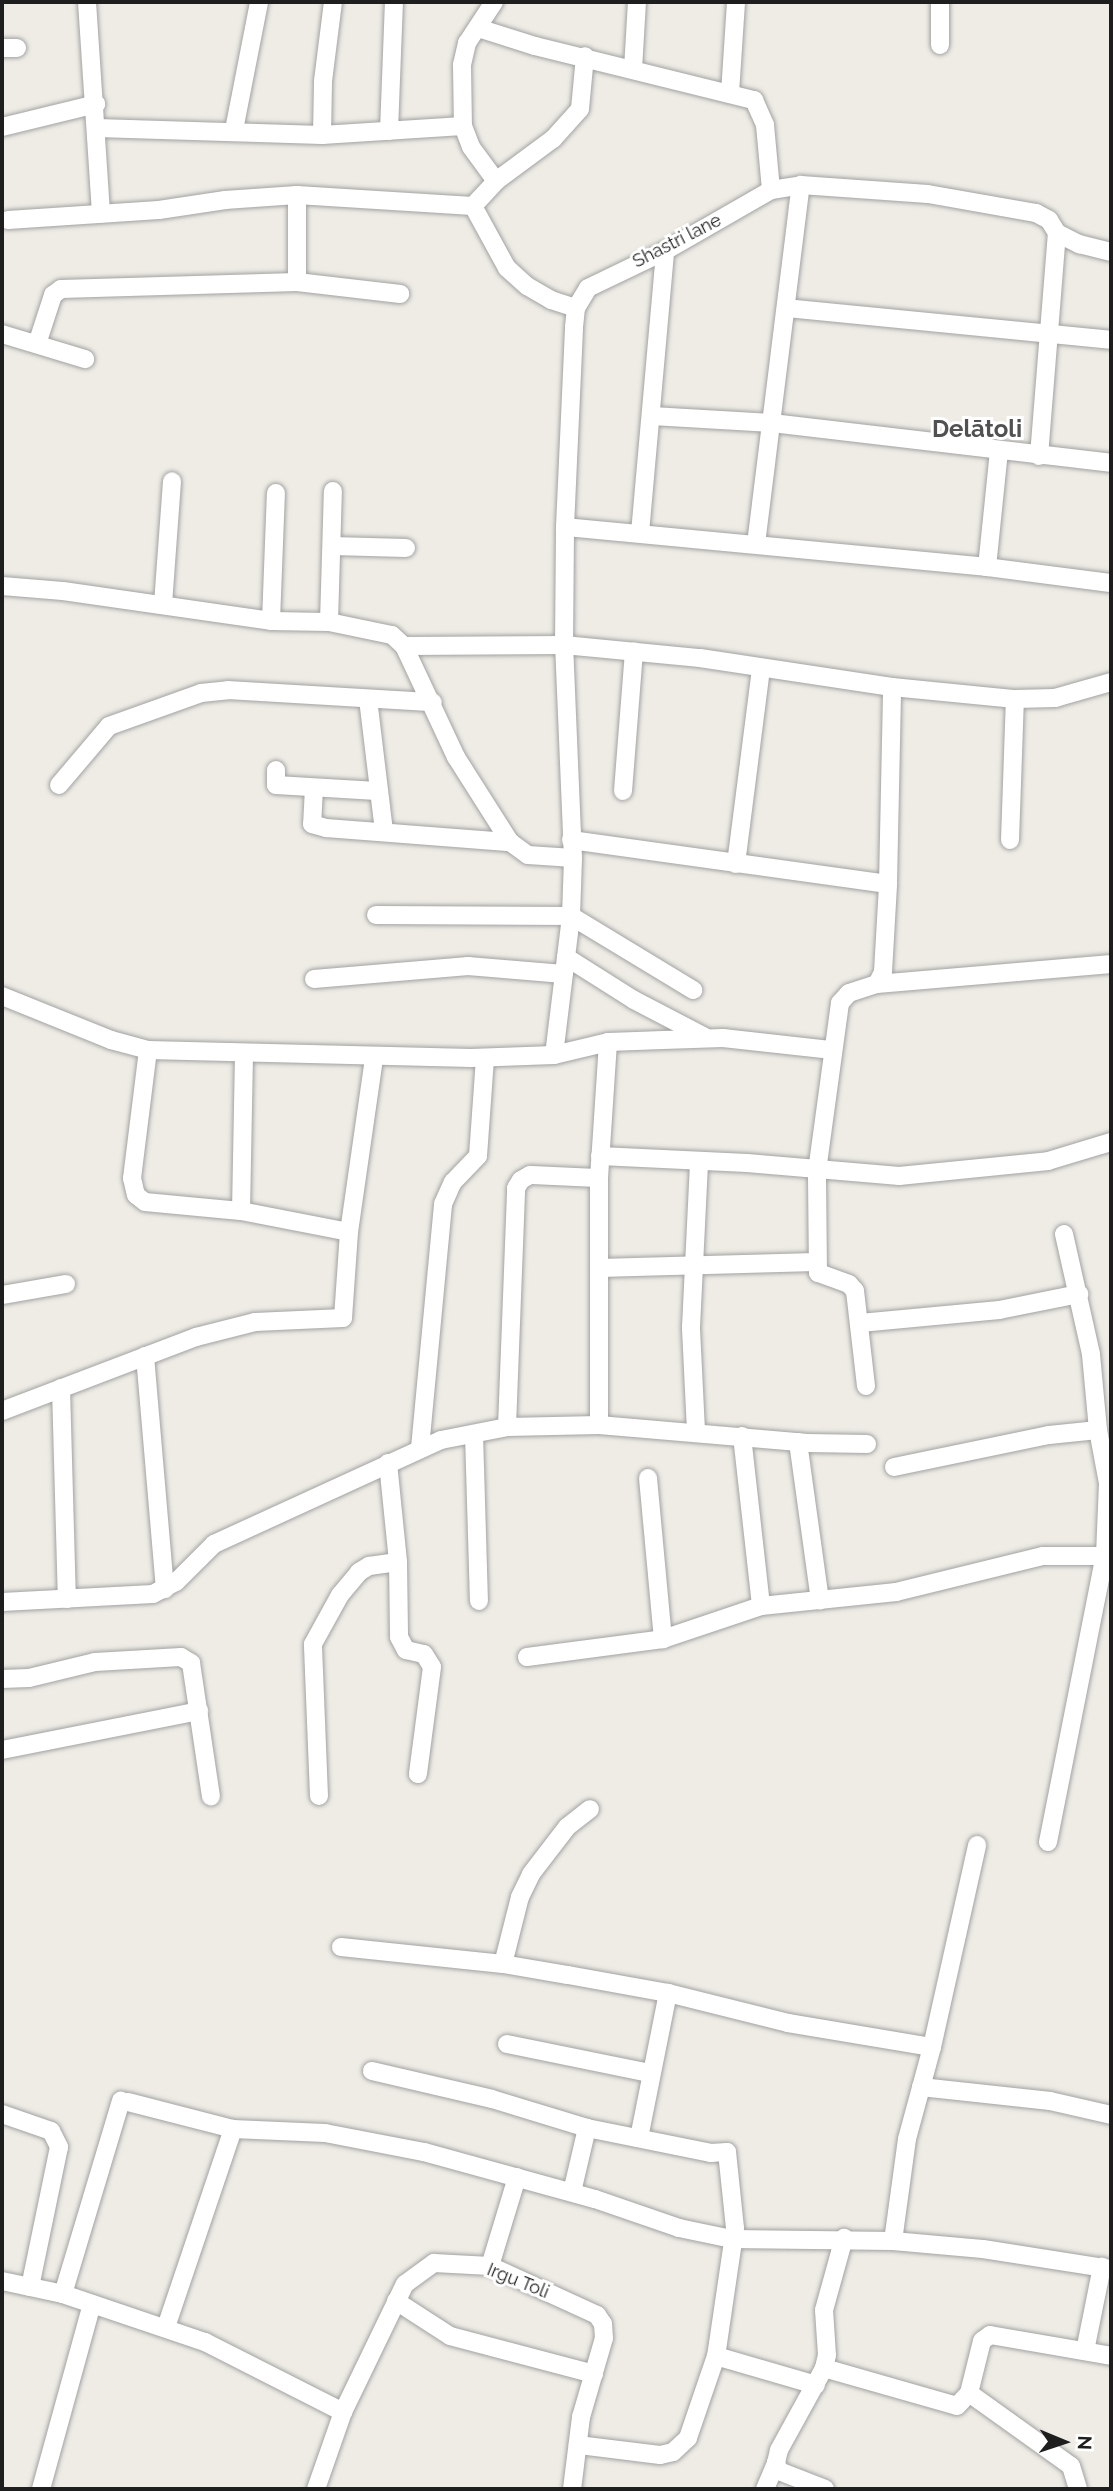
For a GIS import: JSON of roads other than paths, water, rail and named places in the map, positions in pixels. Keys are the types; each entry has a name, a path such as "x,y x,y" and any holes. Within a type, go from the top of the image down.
{"street":[{"path":"86,2 96,104 101,214"},
{"path":"234,130 259,2"},
{"path":"323,135 323,80 333,2"},
{"path":"389,131 394,2"},
{"path":"494,2 467,43 462,65 463,126 471,147 496,181"},
{"path":"633,69 637,2"},
{"path":"730,93 736,2"},
{"path":"940,2 940,44"},
{"path":"478,27 535,46 743,95 757,106 765,125 771,190"},
{"path":"473,206 496,181 552,139 580,109 585,56"},
{"path":"2,127 96,104"},
{"path":"97,128 234,130 323,135 463,126"},
{"path":"756,544 801,185"},
{"name":"Shastri lane","path":"576,308 588,288 665,251 771,190 801,185 928,194 1035,213 1049,220 1058,233 1079,244 1111,252"},
{"path":"8,220 297,195 473,206"},
{"path":"297,195 297,282"},
{"path":"473,206 507,268 527,286 551,300 576,308 565,527 564,645 573,858 571,916 554,1055"},
{"path":"1039,456 1058,233"},
{"path":"640,533 665,251"},
{"path":"37,344 53,295 61,289 297,282 400,294"},
{"path":"786,308 1111,340"},
{"path":"2,334 85,359"},
{"path":"652,416 772,423 1111,463"},
{"path":"987,567 999,451"},
{"path":"163,604 172,481"},
{"path":"329,622 333,491"},
{"path":"271,621 276,492"},
{"path":"565,527 987,567 1111,583"},
{"path":"332,546 406,548"},
{"path":"2,586 163,604 271,621 329,622 392,635 404,646 433,702 456,757 510,842 528,855 573,858"},
{"path":"404,646 564,645 634,651 700,658 892,687 1016,699 1055,698 1111,682"},
{"path":"623,791 634,651"},
{"path":"736,864 761,669"},
{"path":"877,984 883,972 888,884 892,687"},
{"path":"59,785 109,726 201,693 228,690 433,702"},
{"path":"368,699 384,832"},
{"path":"1010,839 1016,699"},
{"path":"276,770 276,785 377,790"},
{"path":"314,788 312,824 326,828 510,842"},
{"path":"571,840 888,884"},
{"path":"376,915 571,916 692,990"},
{"path":"866,1386 855,1291 849,1284 818,1273 817,1262 817,1171 840,1003 849,993 877,984 989,972 1111,964"},
{"path":"314,979 468,966 565,965 708,1038"},
{"path":"3,996 148,1050 374,1058 485,1058 554,1055 608,1042 708,1038 751,1039 832,1051"},
{"path":"599,1425 599,1178 608,1042"},
{"path":"148,1050 132,1178 136,1195 145,1202 241,1210 349,1232"},
{"path":"241,1210 244,1054"},
{"path":"2,1411 196,1337 255,1322 343,1318 349,1232 374,1058"},
{"path":"420,1448 443,1205 453,1182 478,1156 485,1058"},
{"path":"600,1156 899,1176 1048,1161 1111,1142"},
{"path":"696,1431 691,1327 699,1161"},
{"path":"507,1427 516,1188 530,1175 599,1178"},
{"path":"1048,1842 1108,1556 1108,1483 1098,1430 1091,1354 1064,1234"},
{"path":"599,1268 817,1262"},
{"path":"2,1295 66,1284"},
{"path":"860,1323 999,1310 1079,1294"},
{"path":"145,1356 165,1589"},
{"path":"61,1388 67,1599"},
{"path":"2,1602 153,1594 165,1589 214,1544 420,1448 441,1440 507,1427 599,1425 696,1431 798,1442 867,1444"},
{"path":"894,1467 1049,1435 1098,1430"},
{"path":"474,1434 479,1601"},
{"path":"742,1436 761,1606"},
{"path":"798,1442 820,1600"},
{"path":"388,1463 398,1562 401,1645 406,1650 424,1654 432,1667 418,1774"},
{"path":"648,1478 663,1639"},
{"path":"527,1657 663,1639 761,1606 896,1592 1043,1556 1108,1556"},
{"path":"319,1796 313,1644 340,1595 359,1572 369,1566 398,1562"},
{"path":"2,1679 29,1678 95,1662 181,1657 191,1663 211,1797"},
{"path":"3,1752 198,1712"},
{"path":"503,1964 520,1897 531,1874 568,1827 590,1809"},
{"path":"893,2241 907,2139 932,2047 977,1845"},
{"path":"341,1947 503,1964 668,1993 788,2023 932,2047"},
{"path":"639,2138 668,1993"},
{"path":"508,2044 650,2073"},
{"path":"372,2071 492,2099 587,2128 711,2153 727,2152 735,2228 716,2356 688,2438 673,2452 645,2455 578,2445"},
{"path":"921,2087 1050,2101 1111,2115"},
{"path":"63,2294 125,2101 233,2129 325,2133 424,2152 572,2192 679,2228 732,2239 844,2238 893,2241 983,2249 1107,2268 1085,2351"},
{"path":"2,2114 51,2131 59,2147 30,2287"},
{"path":"572,2192 587,2128"},
{"path":"166,2327 233,2129"},
{"path":"490,2266 517,2178"},
{"path":"765,2489 779,2450 824,2368 827,2355 824,2310 844,2238"},
{"name":"Irgu Toli","path":"316,2489 342,2412 396,2301 405,2284 434,2263 490,2266 597,2315 603,2324 604,2338 581,2417 572,2489"},
{"path":"2,2281 63,2294 205,2342 342,2412"},
{"path":"396,2301 450,2336 594,2374"},
{"path":"41,2489 92,2304"},
{"path":"824,2368 957,2406 963,2403 969,2393 982,2341 990,2336 1111,2356"},
{"path":"716,2356 816,2385"},
{"path":"969,2393 1071,2466 1078,2489"},
{"path":"776,2463 779,2471 825,2489"}],"district":[{"name":"Delātoli","path":"977,429"}]}
